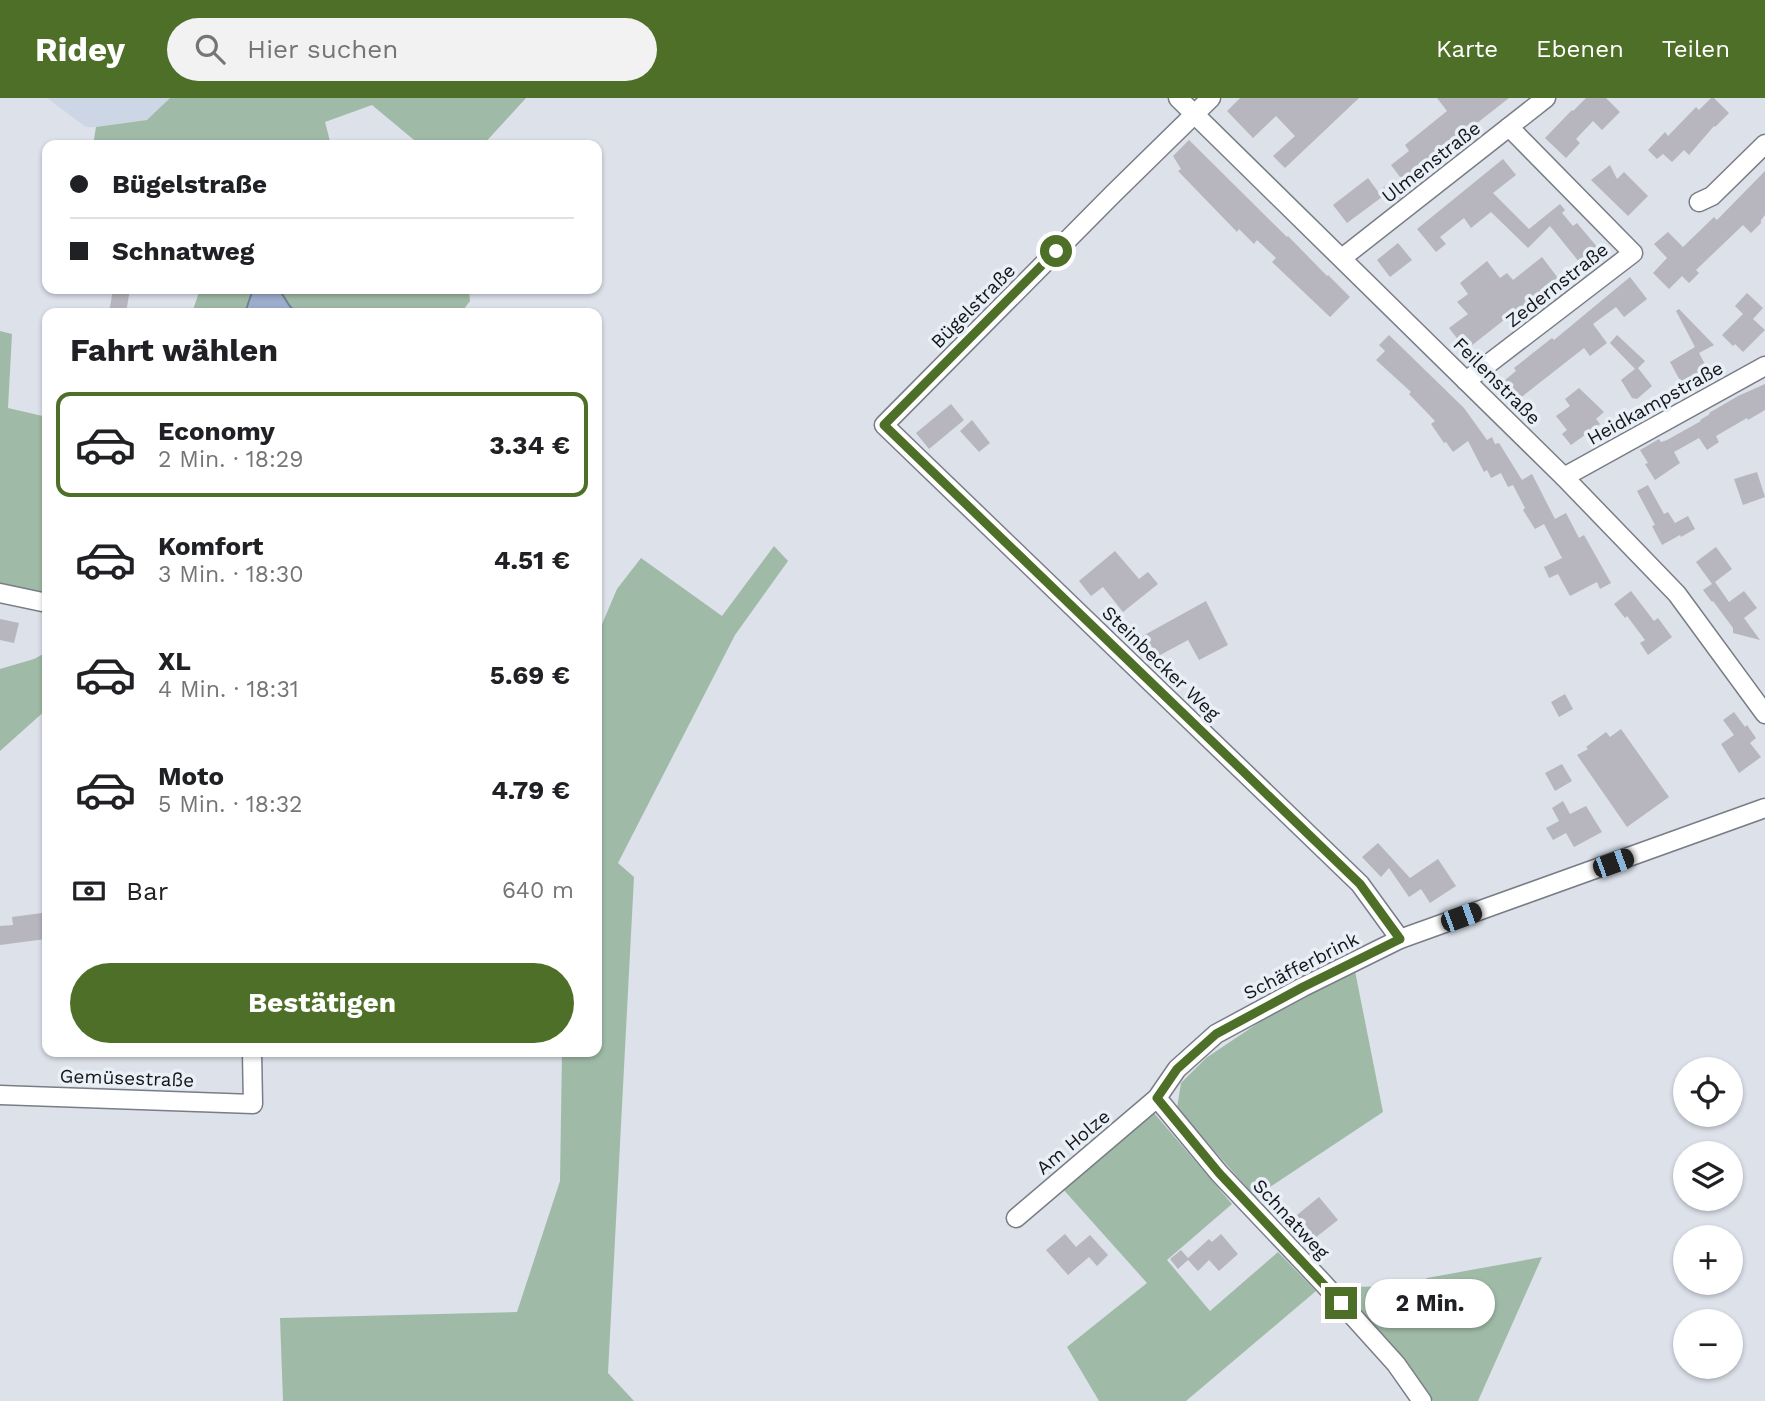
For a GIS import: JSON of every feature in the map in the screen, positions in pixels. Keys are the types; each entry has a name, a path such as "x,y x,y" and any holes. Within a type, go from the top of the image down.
{"street":[{"name":"Feilenstraße","path":"1178,98 1564,477 1677,594 1765,714"},
{"name":"Bügelstraße","path":"884,425 1114,192 1211,98"},
{"name":"Ulmenstraße","path":"1342,258 1546,98"},
{"name":"Zedernstraße","path":"1466,381 1633,253 1508,127"},
{"path":"1699,202 1712,195 1765,144"},
{"name":"Heidkampstraße","path":"1564,477 1765,366"},
{"name":"Steinbecker Weg","path":"884,425 1360,884 1400,939"},
{"path":"0,593 42,602"},
{"name":"Schäfferbrink","path":"1157,1098 1177,1069 1216,1034 1400,939 1765,808"},
{"name":"Gemüsestraße","path":"0,1095 253,1104 252,1057"},
{"name":"Am Holze","path":"1016,1218 1157,1098"},
{"name":"Schnatweg","path":"1157,1098 1219,1173 1396,1364 1422,1401"}],"shaded area":[{"path":"47,98 170,98 148,120 86,127"}],"green space":[{"path":"170,98 526,98 488,140 414,140 372,105 325,122 330,140 94,140 96,127 147,120"},
{"path":"198,294 251,294 247,308 194,308"},
{"path":"469,294 470,301 465,308 292,308 283,295"},
{"path":"0,331 12,334 8,408 42,416 42,593 0,583"},
{"path":"774,546 788,561 735,635 618,863 634,877 608,1373 634,1401 283,1401 280,1318 517,1312 560,1181 562,1057 602,1057 602,624 617,589 641,558 722,616"},
{"path":"42,655 42,713 0,751 0,669"},
{"path":"1355,971 1383,1112 1255,1197 1177,1108 1181,1083 1206,1058 1300,995"},
{"path":"1154,1113 1232,1204 1167,1260 1210,1311 1278,1252 1316,1291 1186,1401 1099,1401 1067,1347 1147,1283 1062,1188 1145,1117"},
{"path":"1542,1257 1478,1401 1433,1401 1403,1360 1339,1287 1419,1286 1427,1278"}],"water":[{"path":"251,294 282,294 292,308 247,308"}],"building":[{"path":"1240,98 1359,98 1285,168 1273,156 1295,136 1276,116 1253,138 1227,111"},
{"path":"1437,98 1509,98 1403,181 1391,165 1409,151 1405,145 1447,111"},
{"path":"1586,98 1606,98 1620,112 1602,130 1593,121 1576,139 1580,143 1566,158 1545,138"},
{"path":"1711,98 1729,113 1689,155 1684,150 1672,162 1663,154 1657,159 1648,150 1665,132 1668,136 1696,107 1699,110"},
{"path":"1189,140 1350,297 1330,317 1272,262 1276,258 1257,240 1254,244 1239,229 1237,232 1178,171 1181,169 1173,156"},
{"path":"1503,159 1516,175 1493,193 1529,229 1560,204 1565,210 1562,213 1573,226 1577,223 1598,248 1580,263 1550,226 1528,248 1491,212 1471,228 1464,218 1440,237 1446,244 1436,252 1417,229"},
{"path":"1610,165 1617,179 1624,172 1648,196 1628,216 1591,180"},
{"path":"1765,171 1765,215 1761,223 1751,233 1743,225 1696,270 1699,273 1689,283 1682,276 1669,289 1653,273 1667,258 1654,244 1668,232 1683,247 1714,217 1717,220"},
{"path":"1368,178 1382,197 1347,223 1333,205"},
{"path":"1394,180 1405,194 1392,204 1381,189"},
{"path":"1398,243 1412,260 1390,277 1377,260"},
{"path":"1542,257 1561,282 1507,323 1504,320 1466,350 1449,328 1468,314 1457,302 1468,294 1460,283 1487,261 1500,278 1507,273 1513,280"},
{"path":"1630,277 1647,299 1624,317 1616,307 1593,324 1607,343 1590,356 1584,348 1519,399 1505,380 1516,371 1514,368 1552,338 1554,340"},
{"path":"1747,293 1763,308 1753,319 1765,330 1743,352 1722,335 1743,314 1735,306"},
{"path":"112,294 129,294 127,308 110,308"},
{"path":"1679,309 1714,345 1699,353 1708,370 1682,384 1670,362 1695,347 1676,311"},
{"path":"1389,335 1464,408 1487,440 1492,437 1495,444 1499,443 1522,480 1532,474 1555,519 1566,513 1579,538 1584,535 1611,583 1600,589 1597,582 1570,596 1558,574 1549,578 1544,567 1562,558 1544,524 1535,529 1523,510 1525,508 1513,485 1508,487 1501,473 1491,478 1487,470 1484,472 1468,441 1453,452 1446,442 1444,443 1431,424 1435,421 1409,394 1411,392 1376,360 1385,351 1379,345"},
{"path":"1617,335 1645,361 1638,368 1652,386 1637,399 1632,398 1621,380 1635,369 1610,343"},
{"path":"1765,384 1765,410 1716,436 1719,442 1707,450 1699,438 1674,452 1680,463 1655,480 1640,450 1659,439 1661,442 1667,440 1738,396"},
{"path":"1579,388 1604,412 1596,419 1600,424 1571,445 1562,434 1567,430 1556,416 1570,406 1565,399"},
{"path":"951,404 964,420 929,449 916,433"},
{"path":"972,420 990,443 979,452 960,431"},
{"path":"1757,472 1765,497 1743,505 1734,479"},
{"path":"1648,485 1664,514 1668,512 1675,523 1688,516 1695,529 1662,545 1637,491"},
{"path":"1716,547 1732,569 1715,582 1729,602 1744,591 1757,608 1744,618 1760,640 1733,633 1733,628 1703,590 1712,584 1696,562"},
{"path":"1115,551 1139,579 1148,572 1158,584 1123,612 1103,587 1091,596 1079,581"},
{"path":"1631,591 1654,621 1658,618 1672,637 1648,655 1640,643 1645,640 1614,604"},
{"path":"1206,601 1228,645 1199,660 1188,640 1151,660 1139,638"},
{"path":"0,619 19,623 14,643 0,640"},
{"path":"1565,694 1573,709 1559,717 1551,702"},
{"path":"1734,712 1756,738 1750,743 1761,757 1739,773 1721,744 1734,735 1723,720"},
{"path":"1621,729 1669,797 1627,827 1577,755 1588,749 1586,747 1606,732 1610,737"},
{"path":"1562,764 1572,781 1555,791 1545,773"},
{"path":"1563,801 1570,814 1586,806 1602,832 1574,847 1566,833 1553,840 1546,828 1559,821 1552,808"},
{"path":"1378,843 1410,878 1438,859 1456,886 1430,903 1421,889 1409,897 1389,868 1381,877 1362,857"},
{"path":"42,913 42,940 0,945 0,926 13,925 12,917"},
{"path":"1319,1197 1338,1220 1315,1238 1297,1215"},
{"path":"1065,1234 1076,1247 1090,1235 1108,1255 1097,1266 1089,1257 1068,1275 1046,1250"},
{"path":"1221,1234 1238,1254 1219,1271 1209,1260 1198,1271 1188,1260 1178,1269 1170,1259 1181,1250 1188,1258 1209,1239 1212,1242"}],"route":[{"path":"1056,251 884,425 1360,884 1400,939 1216,1034 1177,1069 1157,1098 1219,1173 1341,1303"}]}
